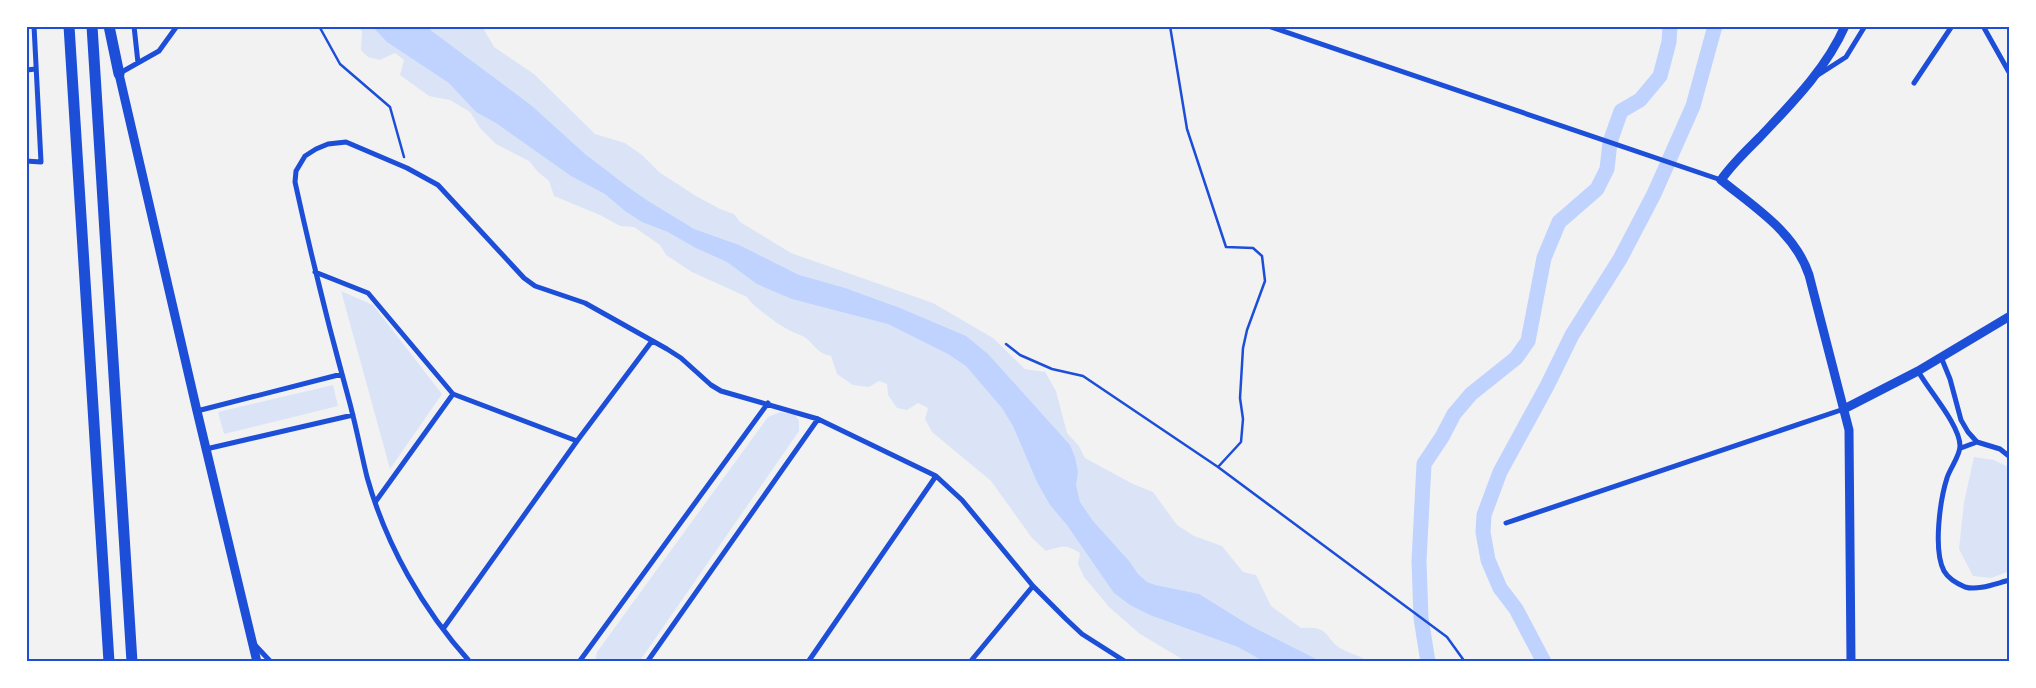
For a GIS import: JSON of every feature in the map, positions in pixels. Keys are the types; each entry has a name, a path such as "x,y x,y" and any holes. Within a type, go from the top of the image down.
{"highway":[{"path":"69,26 108,662"},
{"path":"92,26 132,662"},
{"path":"109,26 119,74"}],"street":[{"path":"26,161 41,162 34,26"},
{"path":"134,26 138,63"},
{"path":"176,26 159,51 119,74 197,411 258,662"},
{"path":"1268,26 1721,180 1782,232 1802,256 1849,430 1852,662"},
{"path":"1721,180 1731,166 1790,105 1813,78 1845,26"},
{"path":"1813,78 1846,57 1865,26"},
{"path":"1914,83 1952,26"},
{"path":"1983,26 2009,72"},
{"path":"26,70 36,70"},
{"path":"470,662 443,630 406,571 368,479 315,272 295,182 296,171 305,156 328,144 346,142 407,168 438,185 524,278 535,286 585,302 681,358 711,385 721,391 768,403 818,419 936,476 962,500 1033,586 1082,634 1126,662"},
{"path":"315,272 368,293 453,394 577,441"},
{"path":"1506,523 1844,409 1918,371 1940,356 2010,316"},
{"path":"443,630 577,441 652,341"},
{"path":"1940,356 1950,379 1961,420 1968,432 1977,442 2000,449 2010,457"},
{"path":"1918,371 1928,389 1949,416 1958,435 1961,448 1947,478 1942,509 1938,542 1943,569 1952,579 1966,587 1978,588 2010,580"},
{"path":"197,411 342,374"},
{"path":"376,502 453,394"},
{"path":"578,662 768,403"},
{"path":"206,449 353,415"},
{"path":"647,662 818,419"},
{"path":"1961,448 1977,442"},
{"path":"808,662 936,476"},
{"path":"970,662 1033,586"},
{"path":"254,644 271,662"}],"path":[{"path":"319,26 340,64 390,107 407,168"},
{"path":"1170,26 1187,129 1226,247 1253,248 1262,256 1265,281 1247,330 1243,348 1240,398 1243,420 1241,442 1218,467"},
{"path":"1006,344 1020,355 1052,369 1083,376 1218,467 1448,637 1465,662"}],"shaded area":[{"path":"357,26 482,26 494,47 534,74 595,134 625,143 642,155 659,172 696,196 734,214 740,222 791,253 933,303 993,338 1025,369 1045,372 1056,391 1067,433 1079,446 1085,458 1133,484 1153,492 1177,525 1194,536 1222,546 1243,572 1256,575 1271,606 1301,628 1323,631 1338,646 1368,662 1187,662 1140,634 1109,607 1084,577 1078,564 1080,553 1071,548 1064,547 1046,551 1032,538 991,481 932,432 925,419 928,408 918,403 907,410 897,408 888,395 887,384 879,381 869,387 853,385 837,374 831,356 822,353 804,337 773,320 747,297 692,272 666,255 660,245 634,227 620,226 600,215 554,196 549,181 529,161 496,144 480,128 470,112 450,100 429,96 400,75 404,60 395,53 380,60 368,57 361,50 362,31"},
{"path":"341,291 373,305 442,394 390,469"},
{"path":"333,385 338,406 224,434 218,412"},
{"path":"780,412 795,415 799,421 799,431 639,662 595,662 597,652 768,417"},
{"path":"1974,457 1994,460 2010,468 2010,571 1991,578 1973,576 1959,549 1964,502"}],"water":[{"path":"372,26 425,26 532,106 585,154 628,187 694,229 739,245 799,275 845,288 900,308 966,336 988,354 1070,445 1078,472 1076,485 1080,502 1093,521 1129,561 1138,574 1147,582 1155,585 1199,594 1249,625 1322,662 1265,662 1238,647 1150,615 1130,605 1114,593 1067,525 1050,505 1037,482 1013,426 1002,408 966,366 948,354 888,324 792,299 757,284 727,262 696,248 668,232 642,222 605,194 571,176 496,123 476,112 449,83 387,42"}],"waterway":[{"path":"1428,662 1421,618 1419,561 1424,464 1442,437 1454,414 1471,394 1516,358 1528,341 1544,258 1559,222 1597,189 1607,169 1610,142 1621,111 1640,100 1660,76 1669,42 1670,26"},
{"path":"1544,662 1516,609 1500,588 1488,560 1483,532 1484,515 1500,472 1547,386 1572,335 1620,259 1654,194 1693,106 1715,26"}]}
